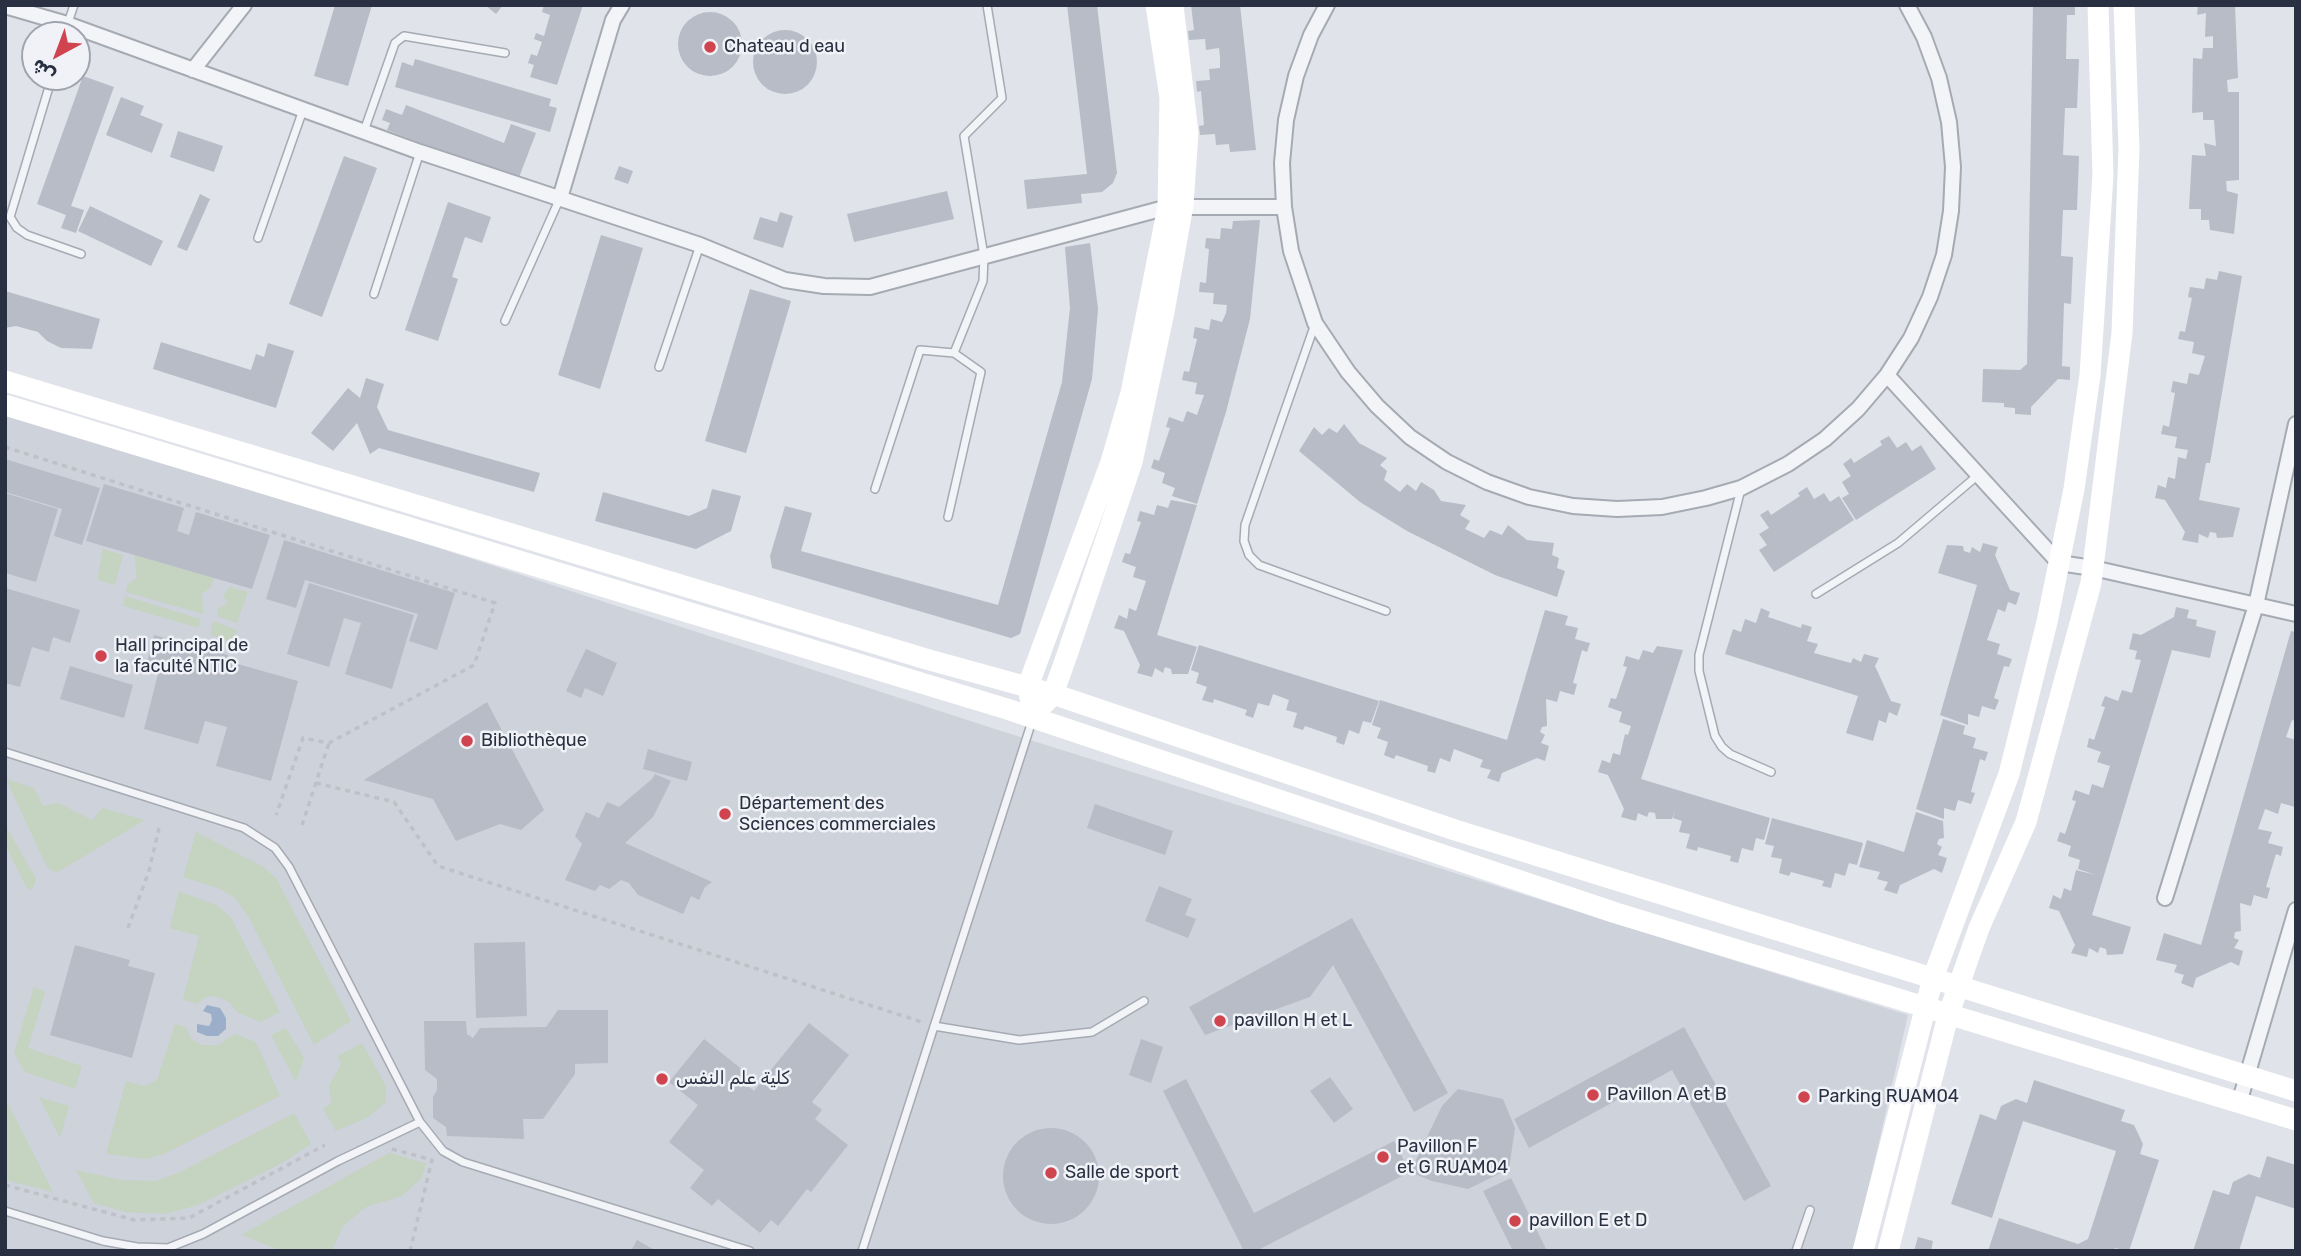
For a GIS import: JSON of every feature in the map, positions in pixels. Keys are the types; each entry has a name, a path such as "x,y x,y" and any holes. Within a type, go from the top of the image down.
{"main road":[{"path":"1033,718 1053,694 1132,462 1164,312 1175,206 1170,98 1156,5"},
{"path":"1033,718 1028,686 1111,462 1128,404 1175,206 1188,133 1173,5"},
{"path":"1863,1251 1933,978 2009,774 2074,489 2090,375 2103,175 2098,5"},
{"path":"1888,1251 1948,1016 1958,985 2026,822 2093,568 2122,333 2129,149 2124,5"},
{"path":"5,381 912,654 1028,686 1455,830 2296,1091"},
{"path":"5,405 1033,718 1616,913 2296,1120"}],"street":[{"path":"193,70 244,5"},
{"path":"560,198 613,20 622,5"},
{"path":"1327,5 1311,35 1296,76 1286,120 1282,163 1284,207 1291,251 1315,323 1348,372 1377,407 1410,437 1447,462 1487,482 1529,497 1573,506 1617,509 1662,507 1741,488 1788,464 1825,439 1858,409 1887,375 1911,338 1930,297 1944,255 1954,167 1949,122 1939,78 1924,37 1907,5"},
{"path":"5,6 43,21"},
{"path":"91,38 193,70 420,152 700,245 785,279 824,286 870,287 1175,206 1284,207"},
{"path":"1887,375 2059,563 2093,568 2296,614"},
{"path":"2165,898 2256,605 2296,424"},
{"path":"2239,1103 2296,910"}],"lane":[{"path":"954,353 983,281 984,256 964,136 1002,98 986,5"},
{"path":"364,132 395,43 404,36 505,53"},
{"path":"47,91 10,217 17,229 27,235 81,254"},
{"path":"258,237 303,110"},
{"path":"374,294 420,152"},
{"path":"505,321 560,198"},
{"path":"659,367 700,245"},
{"path":"1315,323 1245,525 1244,541 1249,555 1259,565 1387,611"},
{"path":"875,489 920,350 954,353 981,372 948,517"},
{"path":"1816,594 1898,543 1978,475"},
{"path":"1741,488 1699,655 1699,671 1715,736 1721,747 1730,754 1771,772"},
{"path":"862,1251 1033,718"},
{"path":"5,752 244,828 275,848 289,867 420,1122 443,1151 463,1162 750,1251"},
{"path":"934,1026 1019,1040 1092,1032 1144,1002"},
{"path":"5,1211 103,1241 137,1247 168,1248 203,1234 338,1161 420,1122"},
{"path":"1796,1251 1810,1209"}],"path":[{"path":"5,447 495,603 474,665 329,743 303,738 276,815"},
{"path":"302,825 329,743"},
{"path":"316,783 394,802 438,866 934,1026"},
{"path":"128,928 149,871 159,828"},
{"path":"5,1185 134,1220 189,1217 325,1145"},
{"path":"383,1152 392,1149 432,1160 410,1251"}],"shaded area":[{"path":"5,407 995,729 1908,1015 1854,1251 5,1251"}],"green space":[{"path":"103,549 123,555 115,585 97,580"},
{"path":"134,555 214,578 211,587 202,594 203,614 126,592 128,584 137,578"},
{"path":"230,587 248,592 237,623 217,616 218,609 228,603 223,595"},
{"path":"125,596 200,619 199,628 123,606"},
{"path":"213,621 237,630 232,642 210,635"},
{"path":"6,779 34,788 43,806 58,803 92,820 103,808 145,820 56,873 47,867"},
{"path":"5,825 36,879 32,890 27,888 5,845"},
{"path":"196,832 262,866 276,878 351,1021 314,1045 248,916 235,898 220,889 183,877"},
{"path":"179,891 218,906 231,918 280,1012 261,1022 238,1013 230,1003 218,997 208,996 196,1004 183,1000 199,936 170,928"},
{"path":"34,987 45,992 28,1048 82,1066 75,1089 25,1072 14,1053"},
{"path":"175,1024 186,1027 191,1039 202,1045 218,1045 235,1034 256,1042 280,1096 164,1154 147,1159 106,1154 126,1081 144,1086 157,1080"},
{"path":"286,1028 304,1058 296,1082 271,1035"},
{"path":"362,1043 386,1086 386,1102 367,1118 336,1131 323,1109 331,1103 329,1086 341,1064 338,1056"},
{"path":"39,1097 69,1106 60,1138"},
{"path":"7,1102 53,1192 5,1180"},
{"path":"294,1113 311,1144 282,1163 198,1205 165,1214 125,1212 94,1203 76,1170 122,1180 156,1181 180,1172"},
{"path":"389,1153 426,1163 421,1179 402,1196 366,1207 343,1226 332,1251 282,1251 241,1235"}],"water":[{"path":"207,1005 220,1008 226,1018 226,1029 218,1036 197,1032 197,1024 209,1026 212,1020 211,1014 203,1011"}],"building":[{"path":"335,5 372,5 348,86 314,76"},
{"path":"485,5 503,5 496,14"},
{"path":"544,5 583,5 557,85 530,77 534,65 528,63 531,54 537,56 542,42 534,39 536,33 544,36 550,15 542,12"},
{"path":"1067,5 1097,5 1117,173 1113,183 1102,192 1081,194 1082,203 1027,209 1024,180 1087,174"},
{"path":"1191,5 1240,5 1256,150 1230,152 1229,144 1216,145 1215,134 1200,135 1199,126 1204,125 1201,91 1197,92 1196,81 1210,80 1209,69 1220,68 1220,57 1219,48 1206,50 1205,39 1189,40 1188,31 1194,30"},
{"path":"2033,5 2075,5 2075,15 2067,15 2066,59 2079,59 2077,108 2065,108 2063,155 2079,156 2077,210 2063,210 2061,256 2073,257 2071,304 2064,303 2062,366 2070,367 2070,380 2058,379 2031,407 2031,415 2015,414 2015,408 2004,407 2004,403 1982,402 1983,369 2020,370 2027,364"},
{"path":"2198,5 2235,5 2238,78 2227,80 2228,92 2239,92 2239,180 2226,181 2227,191 2238,194 2234,234 2210,230 2209,220 2201,220 2201,209 2189,209 2192,155 2206,156 2204,143 2216,146 2214,120 2203,120 2203,112 2192,113 2193,58 2202,59 2203,48 2213,48 2213,36 2205,37 2206,13 2197,15"},
{"name":"Chateau d eau","path":"710,12 722,14 733,21 740,32 740,56 733,67 722,74 710,76 698,74 687,67 680,56 678,44 680,32 687,21 698,14"},
{"name":"Chateau d eau","path":"785,30 797,32 808,39 815,50 815,74 808,85 797,92 785,94 773,92 762,85 755,74 753,62 755,50 762,39 773,32"},
{"path":"415,59 551,99 549,106 557,108 550,132 395,87 402,62 413,66"},
{"path":"91,79 114,87 71,206 84,210 76,233 61,228 66,215 37,204 78,91 91,91"},
{"path":"121,97 144,106 140,115 163,124 152,153 106,135"},
{"path":"406,105 504,143 511,124 536,133 518,180 387,130 390,123 382,120 386,109 402,115"},
{"path":"178,131 223,146 214,172 170,157"},
{"path":"344,156 377,168 322,317 289,304"},
{"path":"619,166 633,171 628,184 614,179"},
{"path":"947,191 954,219 854,242 847,214"},
{"path":"200,194 210,199 187,251 177,247"},
{"path":"448,202 491,217 482,243 465,237 452,277 458,279 438,341 405,330"},
{"path":"90,206 163,241 151,266 78,231"},
{"path":"780,212 793,216 783,248 753,239 760,217 777,222"},
{"path":"1260,220 1250,319 1226,412 1197,504 1172,496 1175,488 1162,483 1165,473 1151,468 1154,459 1159,461 1170,428 1166,427 1169,417 1183,422 1187,411 1197,415 1204,395 1195,394 1197,383 1182,380 1184,371 1189,372 1197,339 1193,338 1195,327 1209,330 1211,319 1222,322 1226,313 1227,305 1213,304 1214,293 1199,292 1200,282 1206,283 1209,249 1205,248 1206,238 1220,239 1221,228 1232,229 1233,221"},
{"path":"601,235 643,248 600,389 558,375"},
{"path":"1090,243 1098,309 1092,379 1020,634 1011,638 772,568 770,556 785,506 812,513 801,551 998,605 1062,382 1070,308 1065,247"},
{"path":"2219,271 2242,276 2210,463 2206,463 2199,500 2240,508 2233,537 2217,538 2216,533 2210,532 2208,538 2199,534 2198,543 2182,540 2185,532 2165,500 2155,498 2158,485 2166,488 2168,477 2175,479 2178,457 2186,459 2188,450 2175,448 2177,437 2161,434 2163,425 2169,427 2175,393 2171,392 2173,381 2187,384 2189,373 2199,375 2205,356 2192,353 2194,342 2178,339 2180,331 2185,332 2192,298 2188,297 2190,287 2204,289 2206,278 2217,280"},
{"path":"750,289 791,301 746,453 705,441"},
{"path":"5,291 100,319 92,349 61,348 47,341 38,332 16,326 5,328"},
{"path":"161,342 251,370 256,354 264,357 268,343 294,351 276,408 153,369"},
{"path":"366,378 384,384 377,407 388,430 540,473 534,492 379,448 370,454 357,423 333,451 311,433 348,388 360,398"},
{"path":"1344,424 1359,443 1387,458 1380,465 1387,471 1384,480 1400,492 1407,484 1416,491 1421,482 1434,490 1441,501 1466,505 1460,515 1470,521 1465,529 1484,538 1490,530 1502,535 1508,525 1527,540 1554,543 1552,555 1559,558 1557,568 1565,571 1557,597 1495,575 1407,531 1360,502 1299,451 1314,427 1322,435 1329,428 1337,433"},
{"path":"1889,436 1897,448 1906,442 1912,451 1921,445 1936,469 1856,520 1842,498 1849,494 1842,482 1851,476 1843,464 1851,458 1854,463 1882,445 1880,441"},
{"path":"5,459 100,488 82,545 54,536 62,509 5,492"},
{"path":"104,484 184,508 177,531 189,535 196,512 270,535 252,589 86,541"},
{"path":"1807,487 1814,499 1824,493 1830,502 1839,496 1854,520 1774,572 1759,550 1767,545 1759,534 1769,528 1760,515 1768,510 1771,515 1800,496 1798,493"},
{"path":"712,489 741,496 731,531 696,549 595,521 603,492 689,516 707,508"},
{"path":"5,493 58,509 36,582 5,573"},
{"path":"1171,500 1197,505 1157,635 1197,647 1188,674 1172,674 1171,669 1165,667 1163,673 1155,668 1152,677 1137,673 1140,665 1124,631 1114,628 1119,615 1127,619 1129,608 1136,611 1146,581 1133,577 1136,567 1122,562 1125,553 1130,554 1141,522 1137,521 1140,511 1154,515 1157,505 1168,508"},
{"path":"284,540 455,593 437,650 409,641 418,614 305,580 296,608 266,599"},
{"path":"1983,543 1998,547 1995,555 2010,590 2020,593 2016,605 2008,602 2005,612 1998,609 1987,640 2000,644 1997,654 2012,659 2009,667 2004,666 1994,698 1999,700 1995,710 1982,706 1979,717 1968,714 1968,725 1940,715 1977,585 1938,573 1947,545 1963,546 1964,551 1970,553 1972,547 1980,552"},
{"path":"309,583 414,615 392,689 345,674 361,623 344,618 329,667 287,654"},
{"path":"5,588 80,610 70,643 53,637 49,652 32,647 20,687 5,683"},
{"path":"2176,607 2189,610 2187,618 2197,620 2196,626 2216,631 2210,658 2172,650 2092,915 2131,927 2123,954 2107,955 2106,949 2100,947 2098,953 2089,948 2087,957 2071,953 2075,945 2059,911 2049,908 2053,895 2061,899 2064,888 2071,891 2076,870 2096,875 2078,869 2080,860 2068,856 2071,846 2057,841 2060,832 2065,834 2076,801 2072,800 2075,790 2089,795 2092,784 2103,788 2110,766 2097,762 2101,752 2087,747 2089,738 2094,740 2105,707 2101,706 2105,696 2118,701 2122,690 2132,693 2141,660 2135,659 2137,651 2129,649 2133,633 2141,635 2174,617"},
{"path":"1761,608 1770,612 1768,617 1801,628 1802,624 1812,627 1807,641 1818,644 1814,653 1851,663 1853,658 1861,662 1864,654 1879,658 1875,666 1891,701 1901,704 1897,716 1889,712 1886,723 1879,720 1873,741 1846,733 1858,696 1725,654 1733,629 1741,632 1745,619 1756,623"},
{"path":"1545,610 1568,616 1565,625 1578,628 1575,639 1590,643 1587,652 1582,650 1573,683 1577,684 1574,695 1560,691 1557,702 1546,699 1547,726 1542,727 1540,732 1545,735 1541,743 1549,746 1545,761 1537,758 1502,773 1499,782 1487,778 1491,770 1480,767 1483,760 1454,749 1450,762 1440,758 1435,773 1427,771 1428,766 1396,755 1394,759 1384,755 1388,742 1377,738 1381,728 1372,725 1380,700 1507,740"},
{"path":"2291,631 2296,632 2296,721 2292,720 2286,737 2296,740 2295,807 2281,803 2278,814 2265,809 2258,829 2272,832 2268,843 2283,847 2281,856 2276,854 2266,887 2270,888 2267,899 2254,895 2251,906 2240,903 2241,931 2235,932 2234,938 2239,940 2234,948 2243,951 2239,966 2231,962 2196,978 2193,988 2181,983 2184,975 2174,972 2177,965 2156,960 2164,933 2201,945"},
{"path":"154,635 228,655 227,661 298,681 271,781 216,766 227,727 205,721 198,744 144,729 159,670 146,666"},
{"path":"1199,645 1379,701 1371,723 1363,721 1359,734 1349,730 1344,745 1336,742 1337,737 1305,726 1303,730 1293,727 1297,713 1286,710 1289,700 1273,694 1269,706 1258,703 1253,718 1245,715 1247,710 1214,699 1213,703 1202,700 1207,687 1196,683 1199,673 1191,670"},
{"path":"1657,646 1683,650 1641,779 1770,818 1764,840 1756,838 1753,851 1742,848 1738,863 1730,861 1731,856 1698,847 1697,851 1686,848 1690,834 1679,832 1682,821 1673,818 1675,810 1672,819 1656,819 1655,813 1649,812 1647,817 1638,813 1636,821 1621,817 1624,809 1608,775 1598,772 1602,760 1610,763 1613,753 1620,755 1625,734 1628,735 1631,726 1619,722 1622,712 1608,707 1611,698 1616,699 1627,667 1623,666 1626,656 1639,660 1643,650 1653,653"},
{"path":"586,649 617,663 603,696 585,688 581,698 566,691"},
{"path":"70,666 133,685 124,718 60,699"},
{"name":"Bibliothèque","path":"487,702 544,810 521,830 500,824 456,841 433,799 364,780"},
{"path":"1943,719 1965,726 1963,734 1976,738 1973,748 1988,752 1985,761 1980,759 1971,792 1975,793 1971,804 1958,800 1955,811 1944,808 1944,819 1916,809"},
{"path":"648,749 692,762 687,781 643,769"},
{"path":"655,774 671,781 653,817 625,843 712,882 705,887 699,900 691,896 683,914 638,895 629,883 621,880 609,889 600,885 595,891 565,880 582,844 575,836 586,812 599,818 607,802 619,807"},
{"path":"1095,804 1173,831 1165,855 1087,828"},
{"path":"1916,812 1943,821 1944,838 1939,839 1937,844 1942,847 1938,855 1947,858 1942,873 1934,869 1900,885 1897,894 1884,890 1888,882 1877,879 1880,872 1859,867 1867,840 1904,852"},
{"path":"1772,818 1863,843 1857,865 1849,863 1845,876 1835,873 1831,888 1822,886 1824,881 1791,872 1789,876 1779,873 1782,859 1771,857 1774,846 1765,844"},
{"path":"1159,886 1192,899 1185,915 1196,919 1188,938 1145,921"},
{"name":"pavillon H et L","path":"1352,918 1448,1093 1414,1112 1333,965 1310,997 1205,1035 1189,1007"},
{"path":"525,942 527,1016 476,1018 474,943"},
{"path":"75,945 130,960 128,966 155,973 132,1058 50,1035"},
{"path":"558,1010 608,1010 608,1063 575,1064 575,1074 543,1119 523,1119 524,1139 447,1136 446,1127 433,1118 433,1097 437,1090 437,1079 425,1070 424,1021 466,1021 467,1034 473,1038 480,1028 546,1027"},
{"path":"809,1023 849,1055 812,1102 822,1110 815,1119 848,1145 811,1192 807,1189 778,1226 771,1220 760,1233 718,1199 712,1206 690,1188 704,1170 669,1142 698,1105 669,1082 704,1039 754,1079 748,1086 754,1091"},
{"name":"Pavillon A et B","path":"1684,1027 1771,1186 1744,1201 1672,1070 1529,1148 1514,1119"},
{"path":"1141,1039 1163,1047 1151,1083 1129,1075"},
{"path":"1330,1077 1353,1109 1334,1123 1310,1091"},
{"name":"Pavillon F et G RUAM04","path":"1186,1079 1254,1213 1394,1141 1410,1172 1256,1251 1244,1251 1163,1091"},
{"path":"2034,1080 2125,1110 2121,1121 2134,1125 2143,1144 2140,1154 2159,1160 2129,1251 2115,1248 2114,1251 1988,1251 1999,1218 2078,1244 2088,1239 2116,1151 2023,1121 1992,1218 1951,1204 1980,1114 1996,1120 2001,1106 2016,1099 2027,1103"},
{"path":"1458,1089 1503,1099 1515,1128 1509,1169 1468,1189 1432,1181 1410,1172 1442,1106"},
{"name":"Salle de sport","path":"1051,1128 1069,1132 1085,1142 1095,1158 1099,1176 1095,1194 1085,1210 1069,1220 1051,1224 1033,1220 1017,1210 1007,1194 1003,1176 1007,1158 1017,1142 1033,1132"},
{"path":"2267,1156 2296,1165 2296,1209 2256,1196 2239,1251 2193,1251 2213,1190 2229,1195 2233,1182 2249,1174 2260,1178"},
{"name":"pavillon E et D","path":"1511,1178 1547,1251 1513,1251 1483,1191"},
{"path":"1918,1237 1933,1241 1931,1251 1914,1251"},
{"path":"637,1240 656,1251 631,1251"}],"place":[{"name":"Chateau d eau","path":"710,47"},
{"name":"Hall principal de la faculté NTIC","path":"101,656"},
{"name":"Bibliothèque","path":"467,741"},
{"name":"Département des Sciences commerciales","path":"725,814"},
{"name":"pavillon H et L","path":"1220,1021"},
{"name":"كلية علم النفس","path":"662,1079"},
{"name":"Pavillon A et B","path":"1593,1095"},
{"name":"Parking RUAM04","path":"1804,1097"},
{"name":"Pavillon F et G RUAM04","path":"1383,1157"},
{"name":"Salle de sport","path":"1051,1173"},
{"name":"pavillon E et D","path":"1515,1221"}]}
